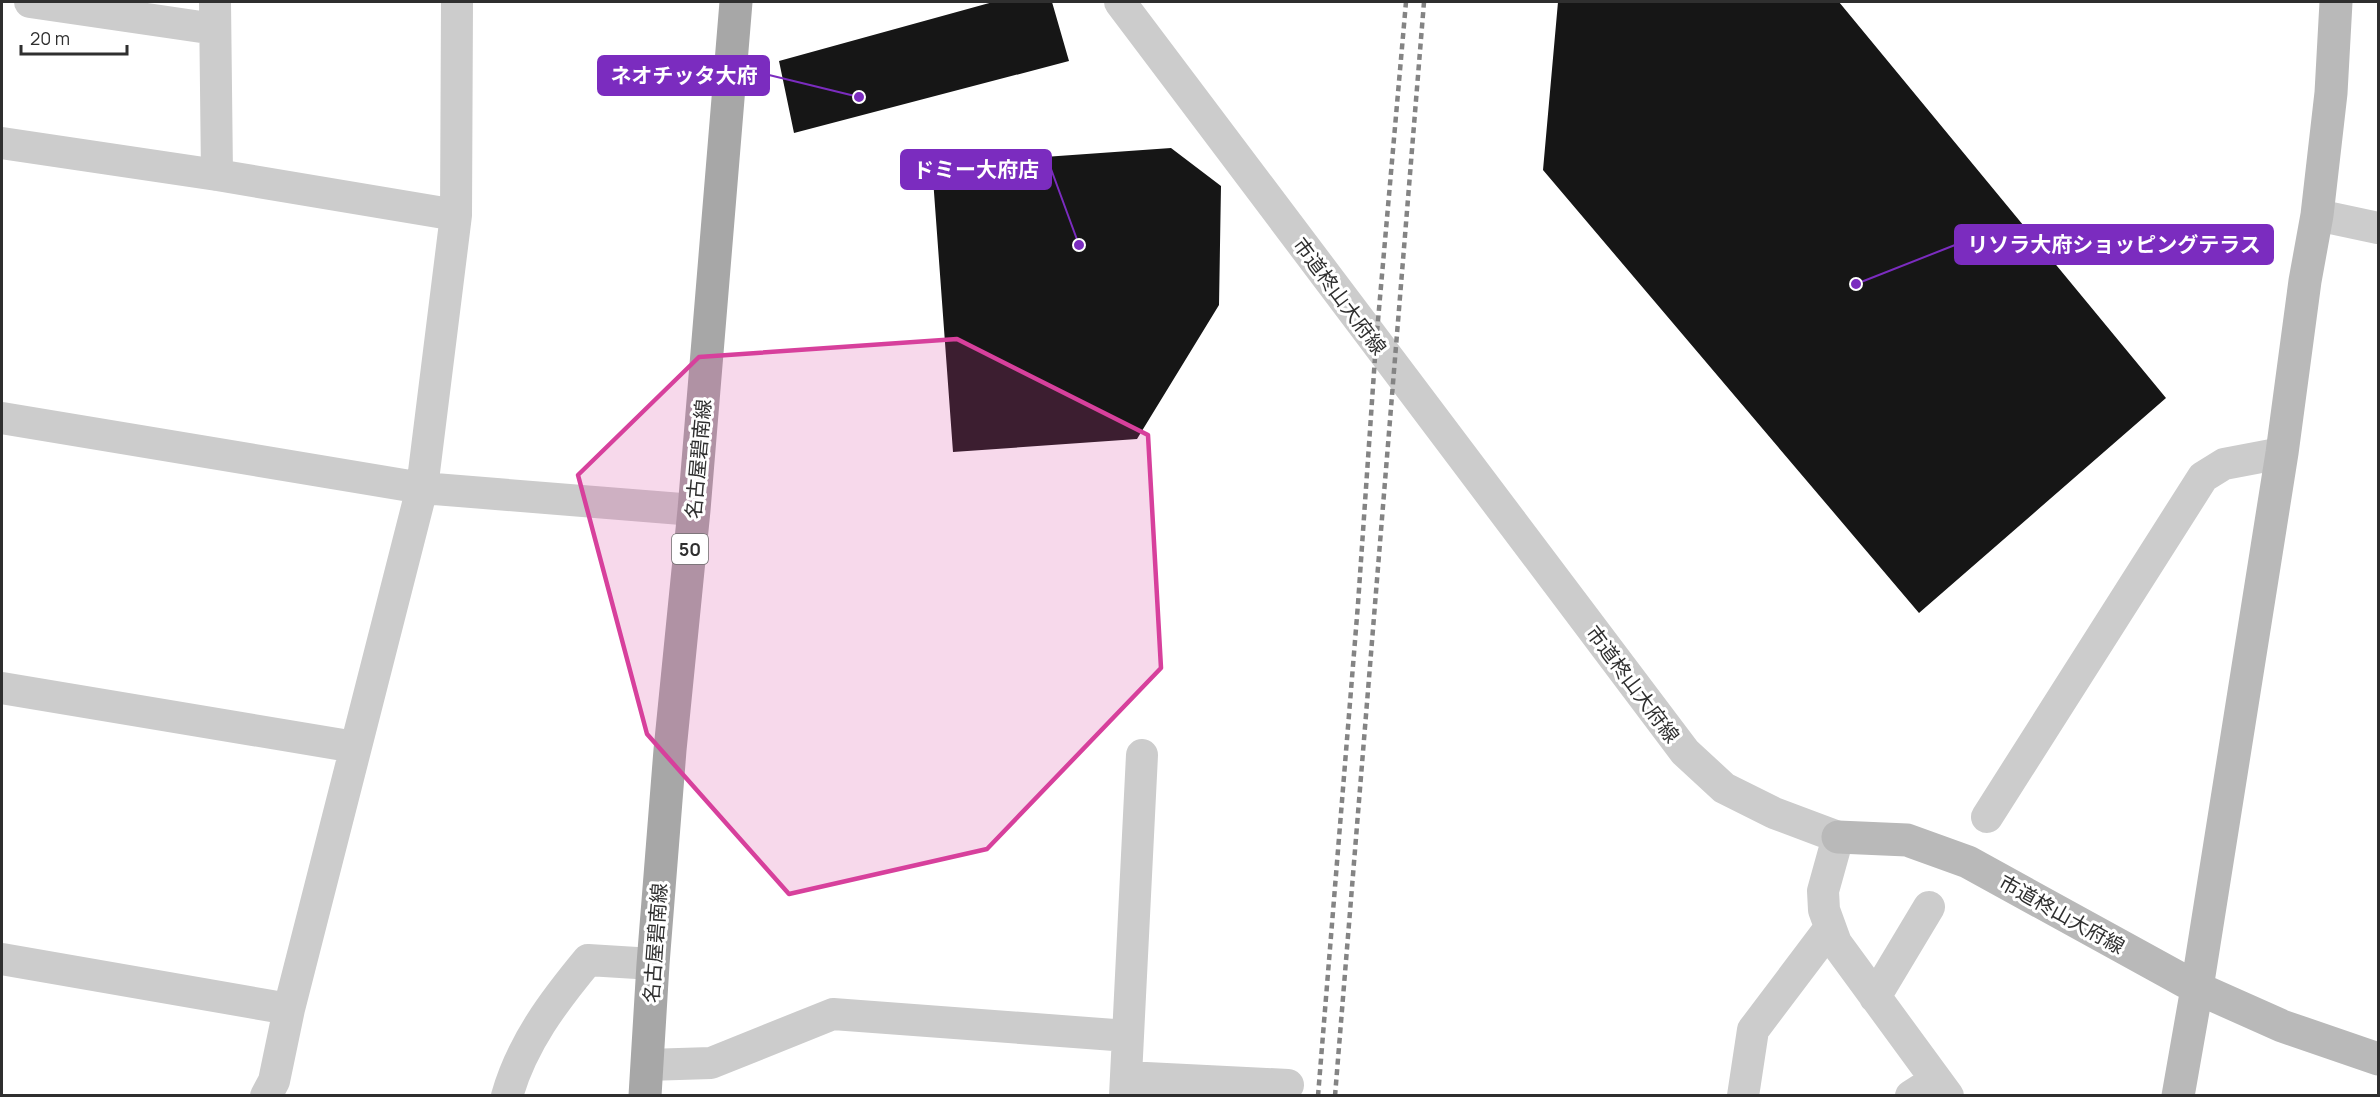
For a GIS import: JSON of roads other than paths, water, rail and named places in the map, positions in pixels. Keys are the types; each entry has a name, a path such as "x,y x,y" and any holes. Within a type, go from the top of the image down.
{"main road":[{"name":"名古屋碧南線","path":"646,1080 670,750 694,510 736,2"}],"street":[{"path":"30,2 215,15 217,176"},
{"path":"266,1095 274,1080 289,1009 422,488 456,215 458,2"},
{"name":"市道柊山大府線","path":"1120,2 1684,752 1724,788 1774,813 1838,837 1907,840 1968,862 2197,988 2282,1026 2379,1059"},
{"path":"2178,1095 2282,453 2331,93 2336,2"},
{"path":"2,149 217,176 456,215"},
{"path":"2316,215 2379,228"},
{"path":"2,418 422,488 694,510"},
{"path":"1987,817 2203,477 2224,464 2282,453"},
{"path":"2,688 355,747"},
{"path":"1143,755 1125,1086 1288,1085"},
{"path":"1838,837 1823,891 1824,910 1830,928 1843,955 1875,997 1932,1090"},
{"path":"1875,997 1929,908"},
{"path":"1743,1095 1753,1030 1830,928"},
{"path":"2,959 289,1009"},
{"path":"507,1095 513,1074 550,1006 588,960 653,964"},
{"path":"646,1080 711,1064 833,1014 1128,1036"}],"railway":[{"path":"1318,1096 1358,604 1376,343 1406,2"},
{"path":"1335,1096 1424,2"}],"place":[{"name":"ネオチッタ大府","path":"859,97"},
{"name":"ドミー大府店","path":"1079,245"},
{"name":"リソラ大府ショッピングテラス","path":"1856,284"}]}
